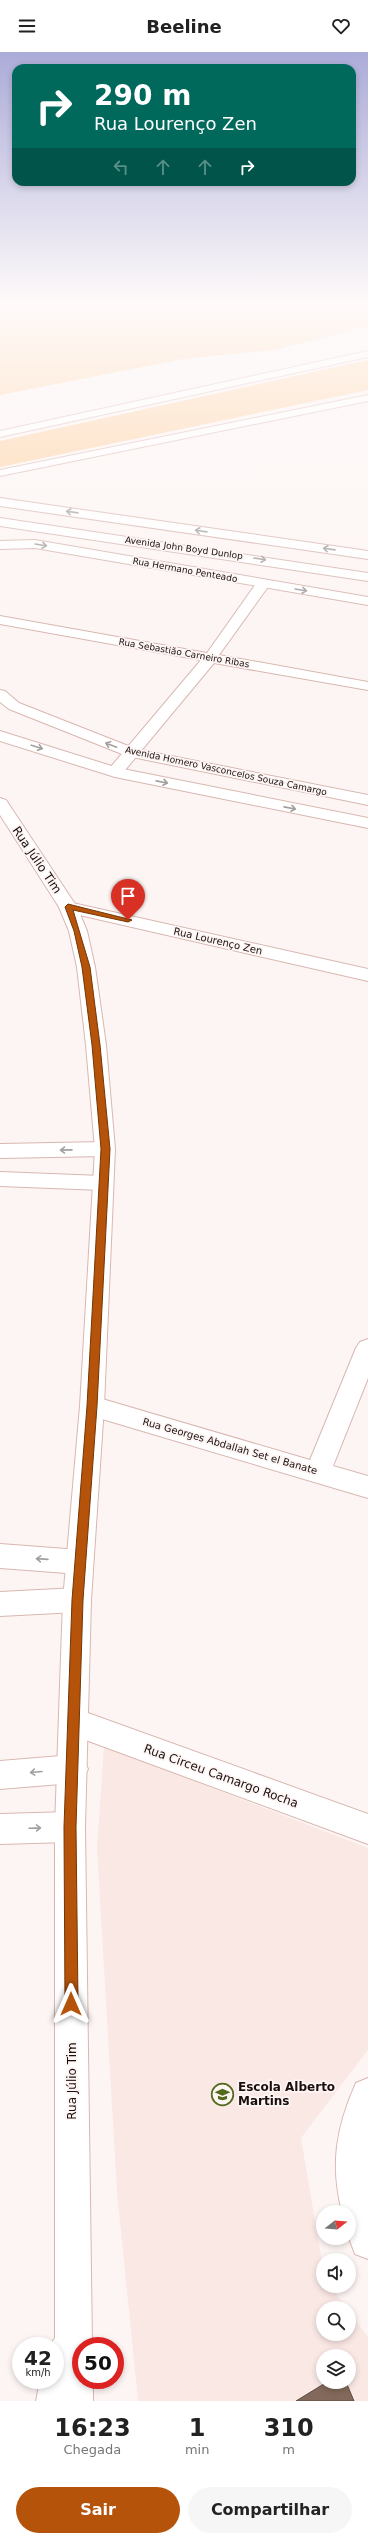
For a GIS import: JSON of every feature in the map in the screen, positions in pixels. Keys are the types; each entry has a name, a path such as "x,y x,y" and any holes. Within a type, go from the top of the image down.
{"main road":[{"path":"0,434 98,413"},
{"path":"0,473 296,413"},
{"name":"Avenida John Boyd Dunlop","path":"0,502 368,555"},
{"name":"Avenida John Boyd Dunlop","path":"0,522 97,535 368,577"},
{"path":"97,535 125,547 240,572 252,576 263,584 210,658 115,772"},
{"name":"Rua Hermano Penteado","path":"1,544 35,544 368,601"},
{"name":"Rua Sebastião Carneiro Ribas","path":"0,620 368,686"},
{"name":"Avenida Homero Vasconcelos Souza Camargo","path":"0,694 14,706 132,753 368,800"},
{"path":"0,714 14,706"},
{"path":"0,736 115,772 368,824"},
{"name":"Rua Júlio Tim","path":"0,803 68,907 78,931 86,967 96,1045 106,1149 102,1184 92,1406 77,1600 73,1769 70,1827 74,2401"},
{"name":"Rua Lourenço Zen","path":"68,907 368,975"},
{"path":"0,1151 106,1149"},
{"path":"0,1179 102,1184"},
{"path":"318,1472 368,1348"},
{"name":"Rua Georges Abdallah Set el Banate","path":"92,1406 368,1487"},
{"path":"0,1556 80,1562"},
{"path":"0,1604 77,1600"},
{"name":"Rua Circeu Camargo Rocha","path":"74,1722 368,1829"},
{"path":"0,1775 73,1769"},
{"path":"0,1829 70,1827"},
{"path":"368,2095 356,2126 353,2161 357,2208 368,2242"},
{"path":"55,2401 74,2315"}],"shaded area":[{"path":"129,413 260,413 0,467 0,441"},
{"name":"Escola Alberto Martins","path":"104,1746 368,1848 368,2050 301,2138 316,2227 316,2245 319,2245 320,2253 316,2253 316,2293 335,2293 342,2301 316,2301 316,2341 356,2341 356,2321 368,2337 368,2401 138,2401 117,2192 97,1848"}],"building":[{"path":"316,2389 349,2389 354,2401 296,2401"}],"place":[{"name":"Escola Alberto Martins","path":"223,2094"}],"route":[{"path":"71,2004 70,1827 73,1769 77,1600 92,1406 102,1184 106,1149 96,1045 86,967 78,931 68,907 128,920"}]}
